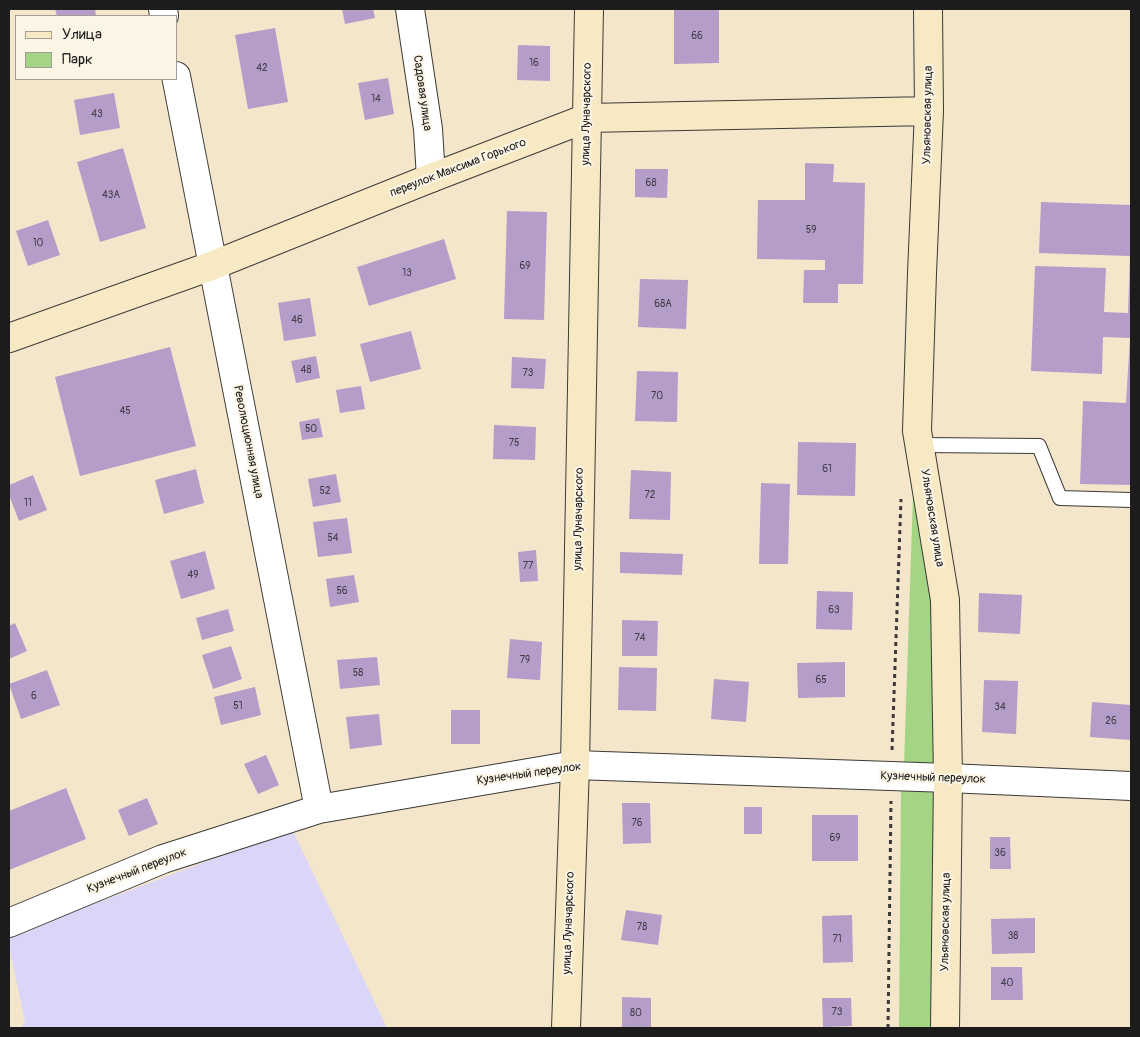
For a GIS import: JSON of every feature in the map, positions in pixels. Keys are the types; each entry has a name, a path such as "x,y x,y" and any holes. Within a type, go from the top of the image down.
{"street":[{"name":"Садовая улица","path":"410,9 428,128 431,178"},
{"name":"улица Луначарского","path":"566,1028 574,766 589,9"},
{"name":"Ульяновская улица","path":"928,9 929,111 917,431 945,600 948,778 945,1028"},
{"name":"Революционная улица","path":"177,80 319,809"},
{"name":"переулок Максима Горького","path":"9,338 214,265 587,118 929,111"},
{"name":"Кузнечный переулок","path":"9,923 163,859 319,809 574,766 1131,786"}],"lane":[{"path":"920,445 1038,446 1060,498 1131,500"}],"path":[{"path":"888,1028 891,776 901,498"}],"shaded area":[{"path":"292,829 387,1028 20,1028 25,1022 9,946 9,936"}],"green space":[{"path":"913,494 937,599 937,765 904,765"},
{"path":"901,790 939,793 938,1028 899,1028"}],"building":[{"path":"55,9 95,9 96,15 57,15"},
{"path":"342,9 373,9 375,18 345,24"},
{"path":"674,9 719,9 719,63 674,64"},
{"path":"275,28 288,102 248,109 235,35"},
{"path":"518,45 550,46 550,81 517,80"},
{"path":"388,78 394,114 365,120 358,83"},
{"path":"114,93 120,128 80,135 74,100"},
{"path":"123,148 146,228 100,242 77,162"},
{"path":"805,163 834,164 833,182 865,183 863,284 838,284 838,303 803,303 804,270 825,270 825,260 757,259 758,200 805,200"},
{"path":"635,169 668,169 667,198 635,197"},
{"path":"1041,202 1131,205 1131,485 1080,484 1083,401 1126,403 1130,338 1103,337 1102,374 1031,371 1035,266 1106,268 1104,312 1128,313 1130,256 1039,253"},
{"path":"507,211 547,212 544,320 504,319"},
{"path":"48,220 60,255 28,266 16,231"},
{"path":"444,239 456,279 369,306 357,267"},
{"path":"640,279 688,280 686,329 638,327"},
{"path":"310,298 316,336 284,341 278,303"},
{"path":"411,331 421,369 370,382 360,344"},
{"path":"170,347 196,446 80,476 55,377"},
{"path":"316,356 320,378 296,383 291,361"},
{"path":"512,357 546,359 544,389 511,388"},
{"path":"637,371 678,372 677,422 635,421"},
{"path":"361,386 365,409 340,413 336,390"},
{"path":"319,418 323,437 302,440 299,422"},
{"path":"494,425 536,427 535,460 493,459"},
{"path":"798,442 856,443 855,496 797,495"},
{"path":"196,469 204,503 164,514 155,480"},
{"path":"631,470 671,472 670,520 629,519"},
{"path":"336,474 341,502 313,507 308,479"},
{"path":"33,475 47,510 19,521 9,495 9,485"},
{"path":"761,483 790,484 788,564 759,564"},
{"path":"347,518 352,553 318,557 313,522"},
{"path":"536,550 538,581 520,582 518,552"},
{"path":"205,551 215,589 181,599 170,561"},
{"path":"620,552 683,554 682,575 620,573"},
{"path":"354,575 359,602 330,607 326,579"},
{"path":"817,591 853,592 852,630 816,629"},
{"path":"979,593 1022,595 1020,634 978,632"},
{"path":"228,609 234,631 202,640 196,618"},
{"path":"622,620 658,621 657,656 622,656"},
{"path":"15,623 27,651 9,659 9,626"},
{"path":"510,639 542,642 540,680 507,678"},
{"path":"231,646 242,679 213,689 202,655"},
{"path":"377,657 380,685 340,689 337,660"},
{"path":"845,662 845,697 798,698 797,663"},
{"path":"619,667 657,668 656,711 618,710"},
{"path":"47,670 60,705 21,719 9,684"},
{"path":"714,679 749,682 746,722 711,719"},
{"path":"984,680 1018,681 1016,734 982,732"},
{"path":"255,687 261,715 221,725 214,697"},
{"path":"1092,702 1131,705 1131,740 1090,737"},
{"path":"451,710 480,710 480,744 451,744"},
{"path":"379,714 382,745 350,749 346,717"},
{"path":"266,755 279,785 258,794 244,764"},
{"path":"66,788 86,839 9,870 9,811"},
{"path":"147,798 158,824 129,836 118,810"},
{"path":"622,803 650,803 651,843 623,844"},
{"path":"744,807 762,807 762,834 744,834"},
{"path":"812,815 858,815 858,861 812,861"},
{"path":"990,837 1010,837 1011,869 990,869"},
{"path":"626,910 662,915 658,945 621,940"},
{"path":"852,915 853,962 823,963 822,916"},
{"path":"1035,918 1035,953 992,954 991,919"},
{"path":"991,967 1022,967 1023,1000 991,1000"},
{"path":"622,997 651,998 651,1028 622,1028"},
{"path":"822,998 851,998 852,1026 823,1027"}]}
